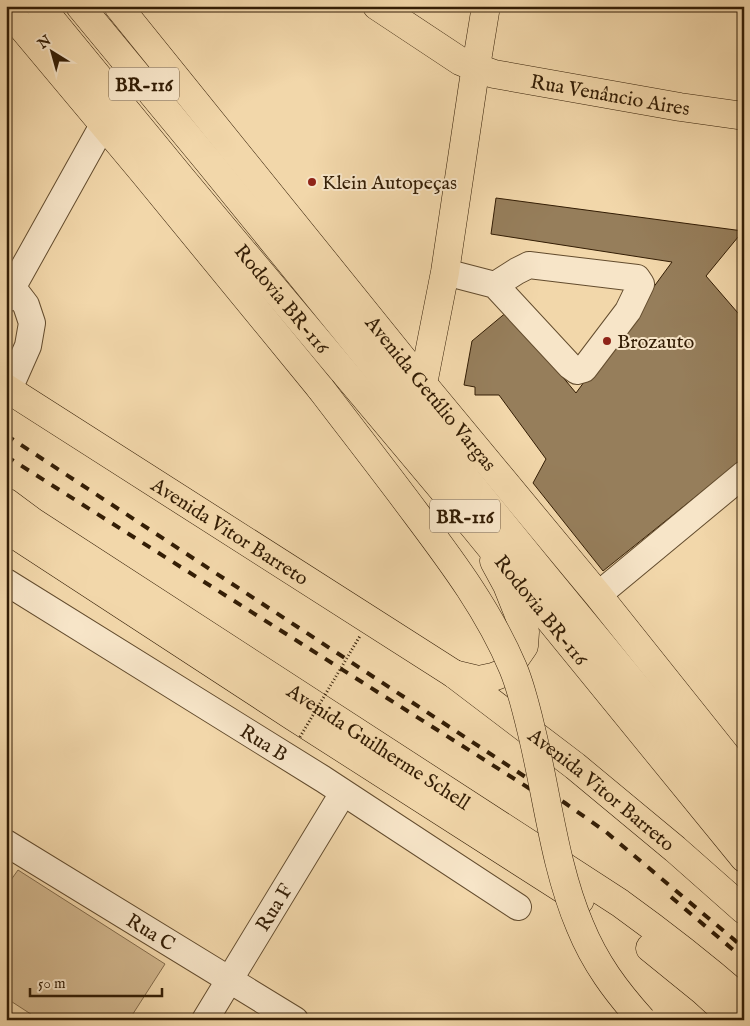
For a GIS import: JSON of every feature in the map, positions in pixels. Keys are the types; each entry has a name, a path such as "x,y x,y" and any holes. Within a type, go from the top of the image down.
{"main road":[{"name":"Rodovia BR-116","path":"40,6 182,179 474,527 744,858"},
{"name":"Rodovia BR-116","path":"80,6 744,818"},
{"name":"Avenida Getúlio Vargas","path":"118,6 423,384 598,595 744,778"},
{"name":"Rua Venâncio Aires","path":"377,6 460,61 494,74 680,107 744,116"},
{"path":"423,384 446,272 486,6"},
{"path":"6,8 320,389 453,564 483,609 514,669 536,750 559,860 579,926 604,972 624,1000 642,1020"},
{"name":"Avenida Vitor Barreto","path":"8,389 454,674 582,772 675,849 744,910"},
{"name":"Avenida Guilherme Schell","path":"6,502 298,716"},
{"name":"Avenida Vitor Barreto","path":"454,674 479,680 506,672 524,646 525,632 508,585 474,527"},
{"name":"Avenida Guilherme Schell","path":"6,528 709,983 744,1001"},
{"name":"Avenida Guilherme Schell","path":"709,983 735,1020"}],"street":[{"path":"8,389 28,346 32,323 26,305 10,294 104,125"},
{"path":"446,272 495,285 570,366 577,371 584,370 628,311 641,284 637,278 529,265 495,285"},
{"path":"598,595 744,474"},
{"name":"Rua B","path":"6,582 322,779 518,907"},
{"name":"Rua F","path":"205,1020 343,793"},
{"name":"Rua C","path":"6,843 295,1020"}],"path":[{"path":"298,716 360,636"}],"shaded area":[{"path":"18,870 165,964 129,1020 40,1020 6,998 6,887"}],"building":[{"path":"496,198 743,231 706,276 744,320 744,458 603,571 533,483 546,459 499,395 475,395 475,387 464,385 472,341 508,311 576,393 672,262 491,234"}],"railway":[{"path":"6,435 565,803 606,832 744,948"},
{"path":"6,456 546,799"},
{"path":"671,897 744,959"}],"place":[{"name":"Klein Autopeças","path":"312,182"},
{"name":"Brozauto","path":"607,341"}]}
